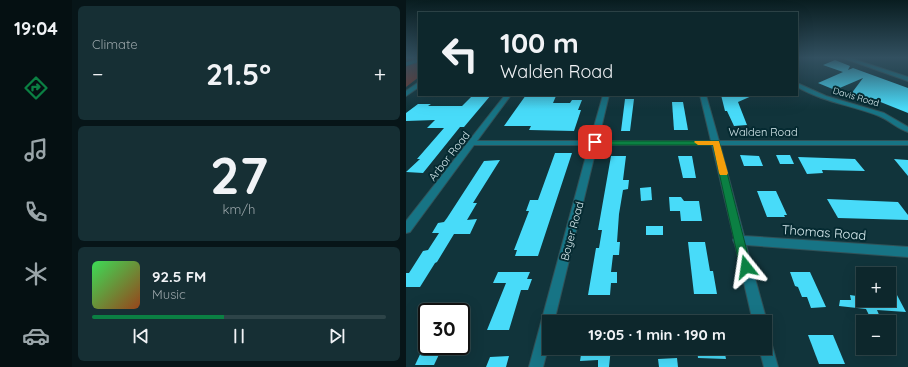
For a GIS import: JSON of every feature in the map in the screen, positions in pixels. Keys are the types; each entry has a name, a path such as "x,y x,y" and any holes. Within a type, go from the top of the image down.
{"street":[{"path":"897,75 908,79"},
{"path":"406,94 418,85"},
{"name":"Davis Road","path":"798,86 812,93 872,109 900,123 908,130"},
{"name":"Arbor Road","path":"406,229 473,143 507,96"},
{"name":"Boyer Road","path":"536,367 606,96"},
{"path":"703,96 716,142 738,240 758,315"},
{"name":"Walden Road","path":"473,143 908,143"},
{"name":"Thomas Road","path":"738,240 908,252"},
{"path":"768,355 771,367"}],"shaded area":[{"path":"406,75 418,75 418,78 406,87"}],"building":[{"path":"836,75 873,75 908,88 908,113 873,99 851,94 863,78 835,90 818,83"},
{"path":"472,96 490,96 464,127 460,127 423,173 406,172 420,159 417,159 444,128 427,128 435,120 406,121 406,113 418,104 431,104 428,106 462,106"},
{"path":"525,96 556,96 553,103 570,103 572,100 582,100 578,110 581,110 574,131 529,130 531,126 504,126"},
{"path":"721,96 752,96 738,102 747,125 734,126 727,111 725,111"},
{"path":"625,99 634,99 630,131 621,131"},
{"path":"672,102 683,102 688,130 674,130"},
{"path":"555,153 572,153 538,256 515,256 517,250 514,250 529,211 526,211 530,200 538,200"},
{"path":"740,155 759,156 763,166 744,166"},
{"path":"776,155 790,155 794,164 780,164"},
{"path":"611,156 626,156 623,180 629,180 628,189 623,190 619,214 617,242 620,242 619,255 613,255 611,272 617,272 617,283 611,283 610,295 588,295 596,248 599,248 602,230 598,230"},
{"path":"678,156 692,156 696,178 683,178"},
{"path":"798,157 855,159 865,171 822,170 823,173 807,174"},
{"path":"894,159 908,160 908,176"},
{"path":"500,160 473,203 477,203 467,220 477,219 470,234 454,234 420,287 406,287 406,273 409,273 423,251 428,250 439,233 432,233 438,223 444,222 447,218 484,161"},
{"path":"651,187 652,200 641,201 640,188"},
{"path":"757,191 776,191 787,215 784,215 785,217 767,217"},
{"path":"669,197 681,197 684,201 699,201 702,221 681,221 680,211 670,211"},
{"path":"827,199 898,202 908,215 908,220 838,218"},
{"path":"646,226 663,226 663,235 646,235"},
{"path":"688,242 705,242 710,271 713,271 717,294 694,294"},
{"path":"498,272 530,272 527,279 532,279 528,290 521,290 509,330 487,330 506,283 493,283"},
{"path":"790,272 810,272 826,307 811,308 807,297 802,297 798,287 795,286"},
{"path":"896,293 906,312 877,310 879,315 869,315 866,309 839,306 840,300 851,300 850,295 856,296 856,307 896,307"},
{"path":"808,335 833,335 845,364 819,364"},
{"path":"420,355 439,355 434,365 415,365"},
{"path":"581,355 610,355 609,367 598,367 598,360 580,361"},
{"path":"698,355 725,355 726,359 698,358"},
{"path":"509,356 506,367 486,367 490,357"},
{"path":"677,358 678,367 659,367 658,359"}],"slow traffic":[{"path":"698,142 716,142 723,173"}],"route":[{"path":"595,142 716,142 738,240 746,267"}]}
